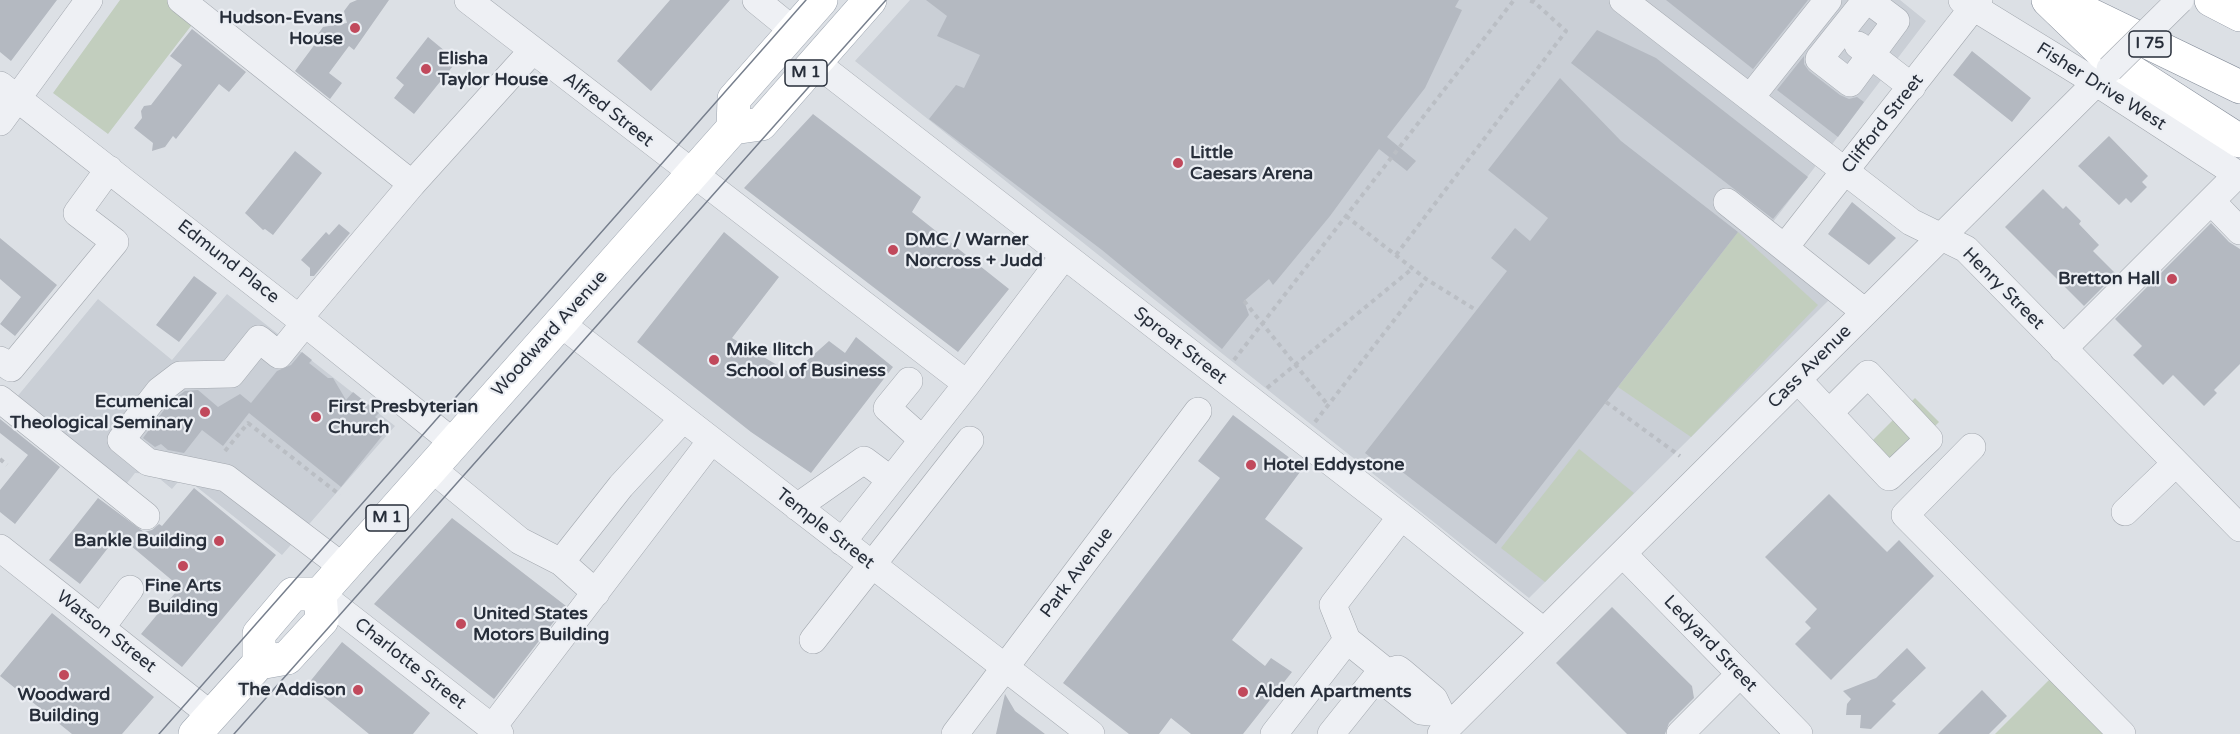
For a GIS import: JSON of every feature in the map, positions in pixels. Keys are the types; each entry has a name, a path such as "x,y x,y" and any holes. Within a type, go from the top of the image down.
{"main road":[{"name":"M 1","path":"821,0 734,99 733,128 761,124 870,0"},
{"path":"2048,0 2103,53 2240,141"},
{"name":"I 75","path":"2060,0 2240,87"},
{"path":"2211,0 2240,15"},
{"name":"Woodward Avenue","path":"320,594 733,128"},
{"path":"203,725 259,663 259,634 293,594 320,594"}],"street":[{"path":"0,122 9,92 89,0"},
{"path":"181,0 412,184"},
{"name":"Alfred Street","path":"468,0 967,384"},
{"path":"756,0 794,31"},
{"path":"1750,98 1828,0"},
{"path":"1867,0 1896,21 1850,83 1819,59 1842,32 1867,0"},
{"name":"Cass Avenue","path":"1445,723 1623,554 2180,0"},
{"name":"Fisher Drive West","path":"1972,3 2103,76 2239,175"},
{"name":"Clifford Street","path":"1785,247 1912,87 1972,3"},
{"name":"Henry Street","path":"1632,7 1911,222 1966,249 2240,528"},
{"path":"1842,32 1912,87"},
{"path":"343,567 226,478 148,462 121,440 159,391 180,375 231,374 259,339 279,355 302,321 412,184 533,50"},
{"name":"Sproat Street","path":"815,62 1392,509 1543,631"},
{"name":"Edmund Place","path":"9,92 302,321 453,443"},
{"path":"0,360 11,369 115,242 77,213 109,169"},
{"path":"2062,349 2239,175"},
{"path":"2211,201 2240,231"},
{"path":"1727,202 1865,312"},
{"path":"842,542 967,384 1064,256"},
{"name":"Temple Street","path":"560,323 1091,734"},
{"path":"1798,380 1829,413"},
{"path":"909,381 880,417 923,440"},
{"path":"0,399 146,516"},
{"name":"Park Avenue","path":"955,734 1198,411"},
{"path":"561,562 614,493 683,419"},
{"path":"813,640 970,440"},
{"path":"496,731 596,593 711,441"},
{"path":"1972,447 1905,516 2122,734"},
{"path":"797,507 864,460 891,480"},
{"path":"2125,512 2176,463"},
{"path":"431,468 520,541 561,562 596,593"},
{"path":"1392,509 1333,605 1347,640 1385,670 1398,669 1434,699 1445,723"},
{"name":"Watson Street","path":"0,548 101,628 203,725"},
{"name":"Ledyard Street","path":"1623,554 1798,734"},
{"path":"101,628 130,589"},
{"name":"Charlotte Street","path":"320,594 496,731"},
{"path":"1274,734 1347,640"},
{"path":"1331,734 1385,670"},
{"path":"1253,734 1300,675"},
{"path":"1680,734 1739,675"}],"path":[{"path":"1220,377 1514,0"},
{"path":"1396,255 1566,31 1535,1 1527,0"},
{"path":"1346,216 1426,279 1476,310"},
{"path":"1251,401 1413,268"},
{"path":"1301,440 1426,279"},
{"path":"1244,301 1328,405"},
{"path":"1606,402 1680,456"},
{"path":"225,451 248,423 340,495"},
{"path":"0,459 7,465"}],"shaded area":[{"path":"910,0 1900,0 1926,21 1757,243 1830,299 1529,598 855,61"},
{"name":"Ecumenical Theological Seminary","path":"227,294 395,426 282,555 183,476 172,489 154,474 135,473 124,487 16,398 98,299 172,360"}],"green space":[{"path":"120,0 168,0 194,22 108,134 53,93"},
{"path":"1738,232 1818,305 1691,437 1618,387"},
{"path":"1915,398 1939,422 1882,479 1858,455"},
{"path":"1579,449 1634,493 1545,582 1501,548"},
{"path":"2055,674 2112,734 1995,734"}],"building":[{"path":"0,0 57,0 11,61 0,52"},
{"path":"357,0 389,0 354,50 349,46 329,73 342,83 330,99 295,71 318,40 318,34 323,27 347,23 344,11 350,3"},
{"path":"670,0 730,0 651,91 617,61"},
{"name":"Little Caesars Arena","path":"926,0 1459,0 1455,7 1462,10 1425,88 1387,137 1416,161 1407,171 1379,149 1330,216 1273,285 1269,279 1244,301 1249,315 1222,349 1102,250 929,119 956,85 964,88 980,55 937,36 947,16"},
{"path":"1666,0 1808,0 1753,69"},
{"path":"192,29 246,72 229,92 219,84 176,139 173,136 165,147 152,151 153,143 134,128 142,118 141,111 144,106 151,105 182,65 170,56"},
{"path":"1597,30 1656,58 1808,177 1773,219 1571,63"},
{"name":"Elisha Taylor House","path":"428,37 457,61 414,114 394,98 404,85 396,78"},
{"path":"1972,51 2031,98 2012,122 1953,75"},
{"path":"1804,56 1804,64 1809,71 1840,95 1849,99 1857,97 1864,102 1838,137 1777,90"},
{"path":"1560,78 1621,141 1738,232 1496,544 1392,464 1387,470 1365,453 1507,271 1491,258 1515,228 1530,241 1548,218 1488,170"},
{"name":"DMC / Warner Norcross + Judd","path":"813,114 921,197 912,212 1009,289 958,352 744,188"},
{"path":"2109,136 2148,176 2142,182 2147,187 2131,203 2126,198 2119,205 2078,166"},
{"path":"295,151 322,173 273,235 263,230 245,213"},
{"path":"2043,189 2063,209 2066,206 2081,221 2079,224 2099,245 2093,251 2116,274 2084,306 2005,227"},
{"path":"1852,202 1896,238 1869,265 1828,234"},
{"path":"2211,223 2229,242 2240,249 2240,364 2214,390 2217,393 2204,406 2173,375 2163,385 2133,355 2142,346 2115,319"},
{"path":"339,224 350,233 314,276 310,276 310,268 301,260 326,232 329,235"},
{"name":"Mike Ilitch School of Business","path":"724,232 779,277 732,338 792,374 829,341 845,353 856,337 893,367 811,473 751,432 637,342"},
{"path":"0,238 57,285 15,336 0,324 21,297 0,279"},
{"path":"194,276 217,293 179,342 156,325"},
{"name":"First Presbyterian Church","path":"302,352 312,360 309,363 328,378 333,378 346,400 353,392 379,413 375,417 379,420 377,423 386,431 341,487 249,413 223,446 202,430 184,453 168,450 161,444 155,447 143,438 170,402 185,391 198,390 218,407 240,394 251,403 277,371 291,365"},
{"path":"1233,415 1303,468 1265,519 1303,548 1232,640 1265,666 1271,658 1292,672 1243,734 1191,734 1171,718 1159,734 1129,734 1063,683 1220,478 1198,461"},
{"path":"0,419 60,467 15,524 0,512 0,490 28,455 0,433"},
{"path":"194,488 276,555 182,667 141,634 180,587 118,535 80,584 49,560 98,498 144,532 152,530 159,524 162,526"},
{"path":"1829,494 1887,552 1899,540 1934,576 1831,680 1795,644 1811,628 1805,622 1817,609 1765,557"},
{"name":"United States Motors Building","path":"452,518 566,606 494,699 374,604"},
{"path":"1612,607 1692,686 1694,698 1669,723 1665,734 1627,734 1556,663"},
{"name":"Woodward Building","path":"52,613 154,697 122,734 72,734 0,676"},
{"name":"The Addison","path":"342,642 430,713 413,734 369,734 308,684"},
{"path":"1907,648 1926,668 1892,701 1896,704 1871,729 1860,728 1861,715 1846,715 1847,704 1851,699 1843,691 1876,678"},
{"path":"1982,690 2007,716 1989,734 1938,734"},
{"path":"1005,694 1015,711 1045,734 996,734"}],"tram line":[{"path":"159,734 806,0"},
{"path":"234,734 886,0"}],"place":[{"name":"Hudson-Evans House","path":"355,28"},
{"name":"Elisha Taylor House","path":"426,69"},
{"name":"Little Caesars Arena","path":"1178,163"},
{"name":"DMC / Warner Norcross + Judd","path":"893,250"},
{"name":"Bretton Hall","path":"2172,279"},
{"name":"Mike Ilitch School of Business","path":"714,360"},
{"name":"Ecumenical Theological Seminary","path":"205,412"},
{"name":"First Presbyterian Church","path":"316,417"},
{"name":"Hotel Eddystone","path":"1251,465"},
{"name":"Bankle Building","path":"219,541"},
{"name":"Fine Arts Building","path":"183,566"},
{"name":"United States Motors Building","path":"461,624"},
{"name":"Woodward Building","path":"64,675"},
{"name":"The Addison","path":"358,690"},
{"name":"Alden Apartments","path":"1243,692"}]}
